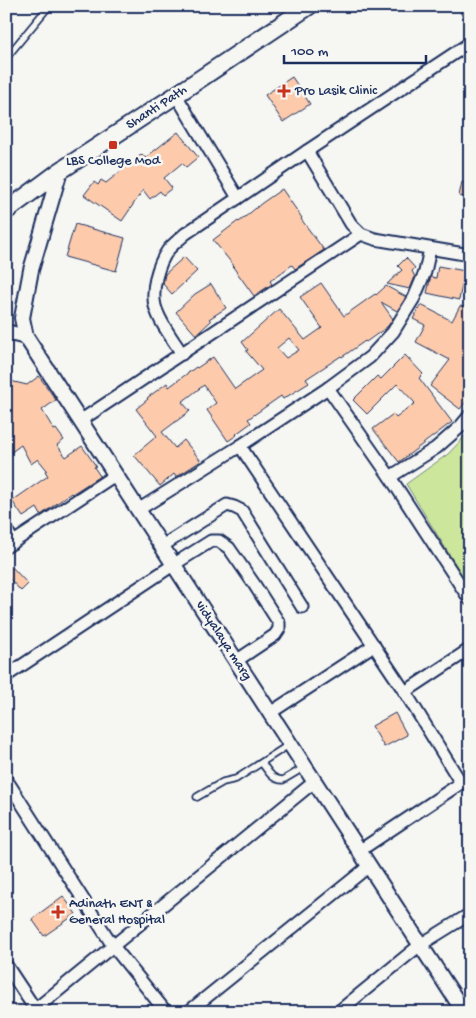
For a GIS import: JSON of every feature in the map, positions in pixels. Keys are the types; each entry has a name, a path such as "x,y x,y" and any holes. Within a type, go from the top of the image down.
{"main road":[{"name":"Shanti Path","path":"6,211 60,171 176,96 309,6"}],"street":[{"path":"465,6 470,15"},
{"path":"182,354 161,321 155,305 154,286 160,266 168,250 185,234 470,43"},
{"path":"176,96 238,198"},
{"path":"307,151 351,224 362,234 375,239 470,255"},
{"path":"6,332 26,337 22,318 31,270 60,171"},
{"path":"80,421 362,234"},
{"path":"138,510 328,388 370,357 393,332 414,298 425,272 430,249"},
{"name":"vidyalaya marg","path":"26,337 464,1012"},
{"path":"328,388 390,477 470,600"},
{"path":"390,477 436,448 460,427 470,415"},
{"path":"240,446 465,780 359,851"},
{"path":"6,530 10,544 115,475"},
{"path":"162,546 227,506 242,510 302,607"},
{"path":"6,676 211,541 219,541 229,548 279,623 279,629 275,634 236,661"},
{"path":"270,713 374,645"},
{"path":"405,692 470,649"},
{"path":"6,779 113,946 166,1012"},
{"path":"6,966 34,1010 314,782"},
{"path":"188,1012 369,866"},
{"path":"338,1012 420,945 470,914"}],"lane":[{"path":"6,58 49,6"},
{"path":"197,797 223,782 236,779 290,744"},
{"path":"262,763 272,776 279,780 283,780 305,767"}],"green space":[{"path":"470,431 470,588 406,484 448,454"}],"building":[{"path":"292,77 310,104 283,122 265,95"},
{"path":"178,132 198,157 186,167 182,163 164,178 172,188 163,195 160,191 150,199 143,190 122,221 84,195 94,182 98,185 101,180 106,183 142,154 145,158"},
{"path":"462,182 470,184 470,198 459,196"},
{"path":"282,189 324,250 295,269 292,265 270,281 272,284 254,296 234,266 213,240"},
{"path":"75,224 125,238 116,271 65,257"},
{"path":"184,257 197,271 172,294 163,284 165,274"},
{"path":"406,258 415,268 412,271 415,277 410,289 387,284 402,270 398,266"},
{"path":"438,266 465,271 459,300 427,293 431,277 436,278"},
{"path":"321,283 344,316 376,295 386,286 406,297 397,311 381,302 393,319 387,327 306,379 309,383 283,399 281,396 248,419 251,423 228,441 207,410 216,403 204,385 182,402 190,411 162,432 175,448 184,440 201,461 176,477 174,474 160,486 134,455 157,436 136,409 167,383 169,387 213,357 235,389 262,370 246,351 248,350 242,342 279,309 305,340 322,328 300,297","holes":["289,338 299,350 286,358 277,348"]},
{"path":"211,284 226,308 209,319 211,321 196,335 176,312 195,294"},
{"path":"421,305 452,321 460,306 470,308 470,397 460,409 430,386 450,360 416,342 425,325 413,319"},
{"path":"405,355 423,374 419,378 452,422 399,462 373,429 393,414 396,418 415,403 397,384 367,414 353,400 377,376 381,379"},
{"path":"39,376 56,400 42,410 54,430 56,429 64,440 57,445 66,457 82,446 96,466 94,467 100,476 71,493 41,515 37,508 23,517 12,501 48,476 45,471 47,470 38,459 31,464 21,445 6,456 6,380 27,385"},
{"path":"11,566 28,584 21,591 6,575 6,570"},
{"path":"395,713 407,735 384,747 372,726"},
{"path":"63,896 76,914 44,936 32,919"}],"place":[{"name":"Pro Lasik Clinic","path":"284,91"},
{"name":"LBS College Mod","path":"113,145"},
{"name":"Adinath ENT & General Hospital","path":"58,912"}]}
